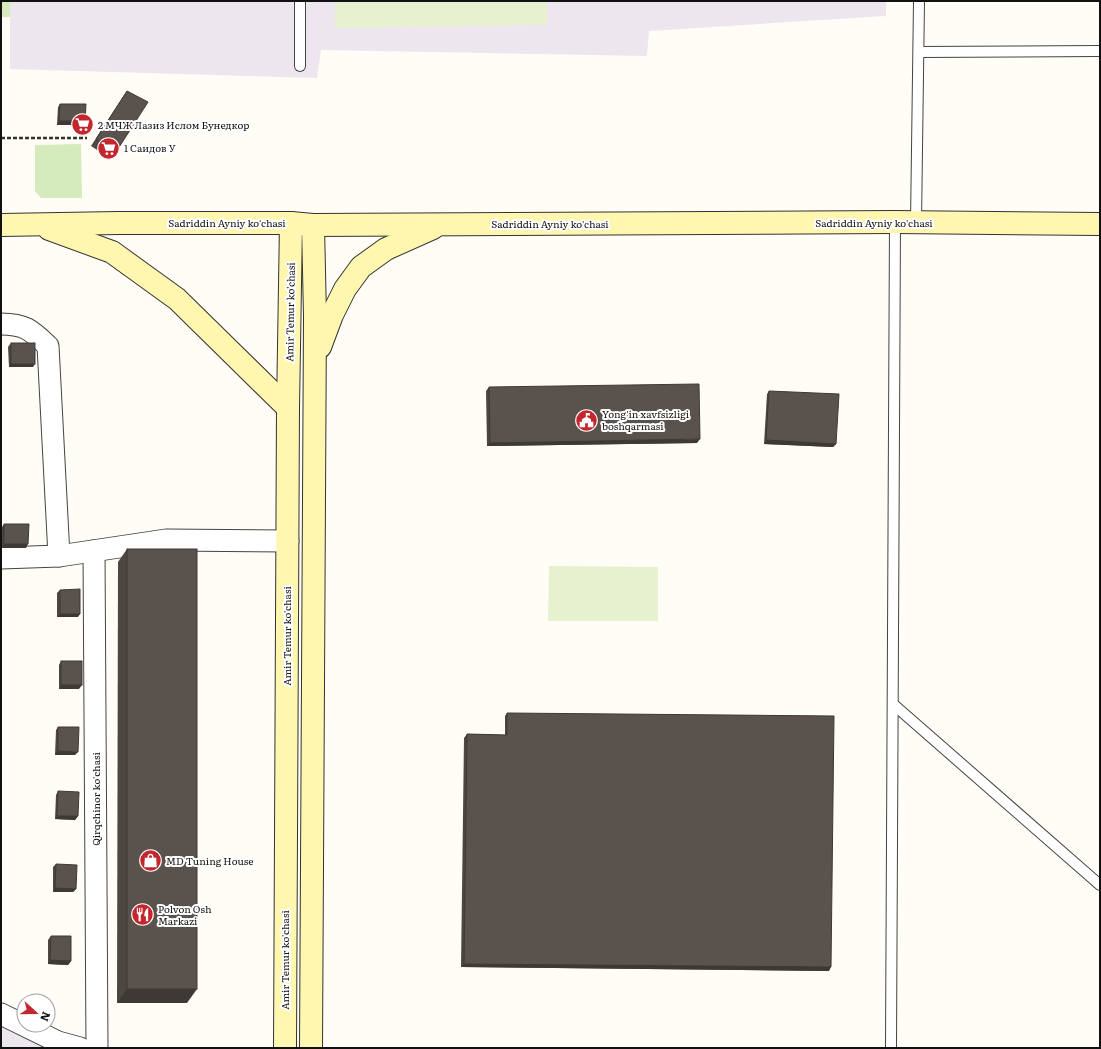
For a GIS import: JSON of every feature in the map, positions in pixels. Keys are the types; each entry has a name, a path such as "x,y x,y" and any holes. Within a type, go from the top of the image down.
{"street":[{"name":"Sadriddin Ayniy ko'chasi","path":"1,225 118,223 291,223 313,225 905,223 1100,224"},
{"name":"Amir Temur ko'chasi","path":"285,1048 288,408 291,223"},
{"path":"314,366 332,315 345,289 361,267 386,249 440,224"},
{"path":"36,225 112,252 177,299 288,408"},
{"path":"311,1048 314,366 313,225"},
{"path":"1,324 14,324 33,331 48,346 59,556"},
{"path":"1,558 59,556 166,540 288,541"},
{"name":"Qirqchinor ko'chasi","path":"94,551 97,1048"},
{"path":"1,1014 58,1042 80,1048"}],"lane":[{"path":"300,1 300,66"},
{"path":"892,1048 893,704 905,223 918,52 920,1"},
{"path":"918,52 1100,51"},
{"path":"893,704 1100,885"}],"path":[{"path":"1,138 87,138"}],"shaded area":[{"path":"1,1 886,1 886,16 649,31 647,56 321,50 317,78 10,69 10,17 1,17"},
{"path":"1,1023 16,1029 16,1033 24,1033 59,1048 1,1048"}],"green space":[{"path":"1,1 10,1 10,17 1,17"},
{"path":"335,1 547,1 547,25 335,28"},
{"path":"81,144 82,198 41,198 35,191 35,145"},
{"path":"549,566 658,567 658,621 548,621"}],"building":[{"path":"127,91 148,102 116,152 96,139"},
{"path":"60,104 86,104 85,121 59,121"},
{"path":"11,343 35,343 35,364 11,364"},
{"path":"699,384 700,439 490,443 489,387"},
{"path":"769,391 839,394 836,444 766,440"},
{"path":"4,524 29,524 28,544 4,544"},
{"path":"127,549 197,549 197,989 127,989"},
{"path":"80,589 80,614 60,614 60,590"},
{"path":"61,661 82,661 82,685 61,685"},
{"path":"507,713 834,716 831,967 464,964 467,734 507,735"},
{"path":"58,727 79,727 78,752 58,751"},
{"path":"58,791 79,792 78,816 57,816"},
{"path":"56,864 77,865 76,889 55,888"},
{"path":"51,936 71,936 71,961 50,960"}],"place":[{"name":"2 МЧЖ Лазиз Ислом Бунедкор","path":"82,125"},
{"name":"1 Саидов У","path":"109,148"},
{"name":"Yong'in xavfsizligi boshqarmasi","path":"586,420"},
{"name":"MD Tuning House","path":"151,861"},
{"name":"Polvon Osh Markazi","path":"143,915"}]}
